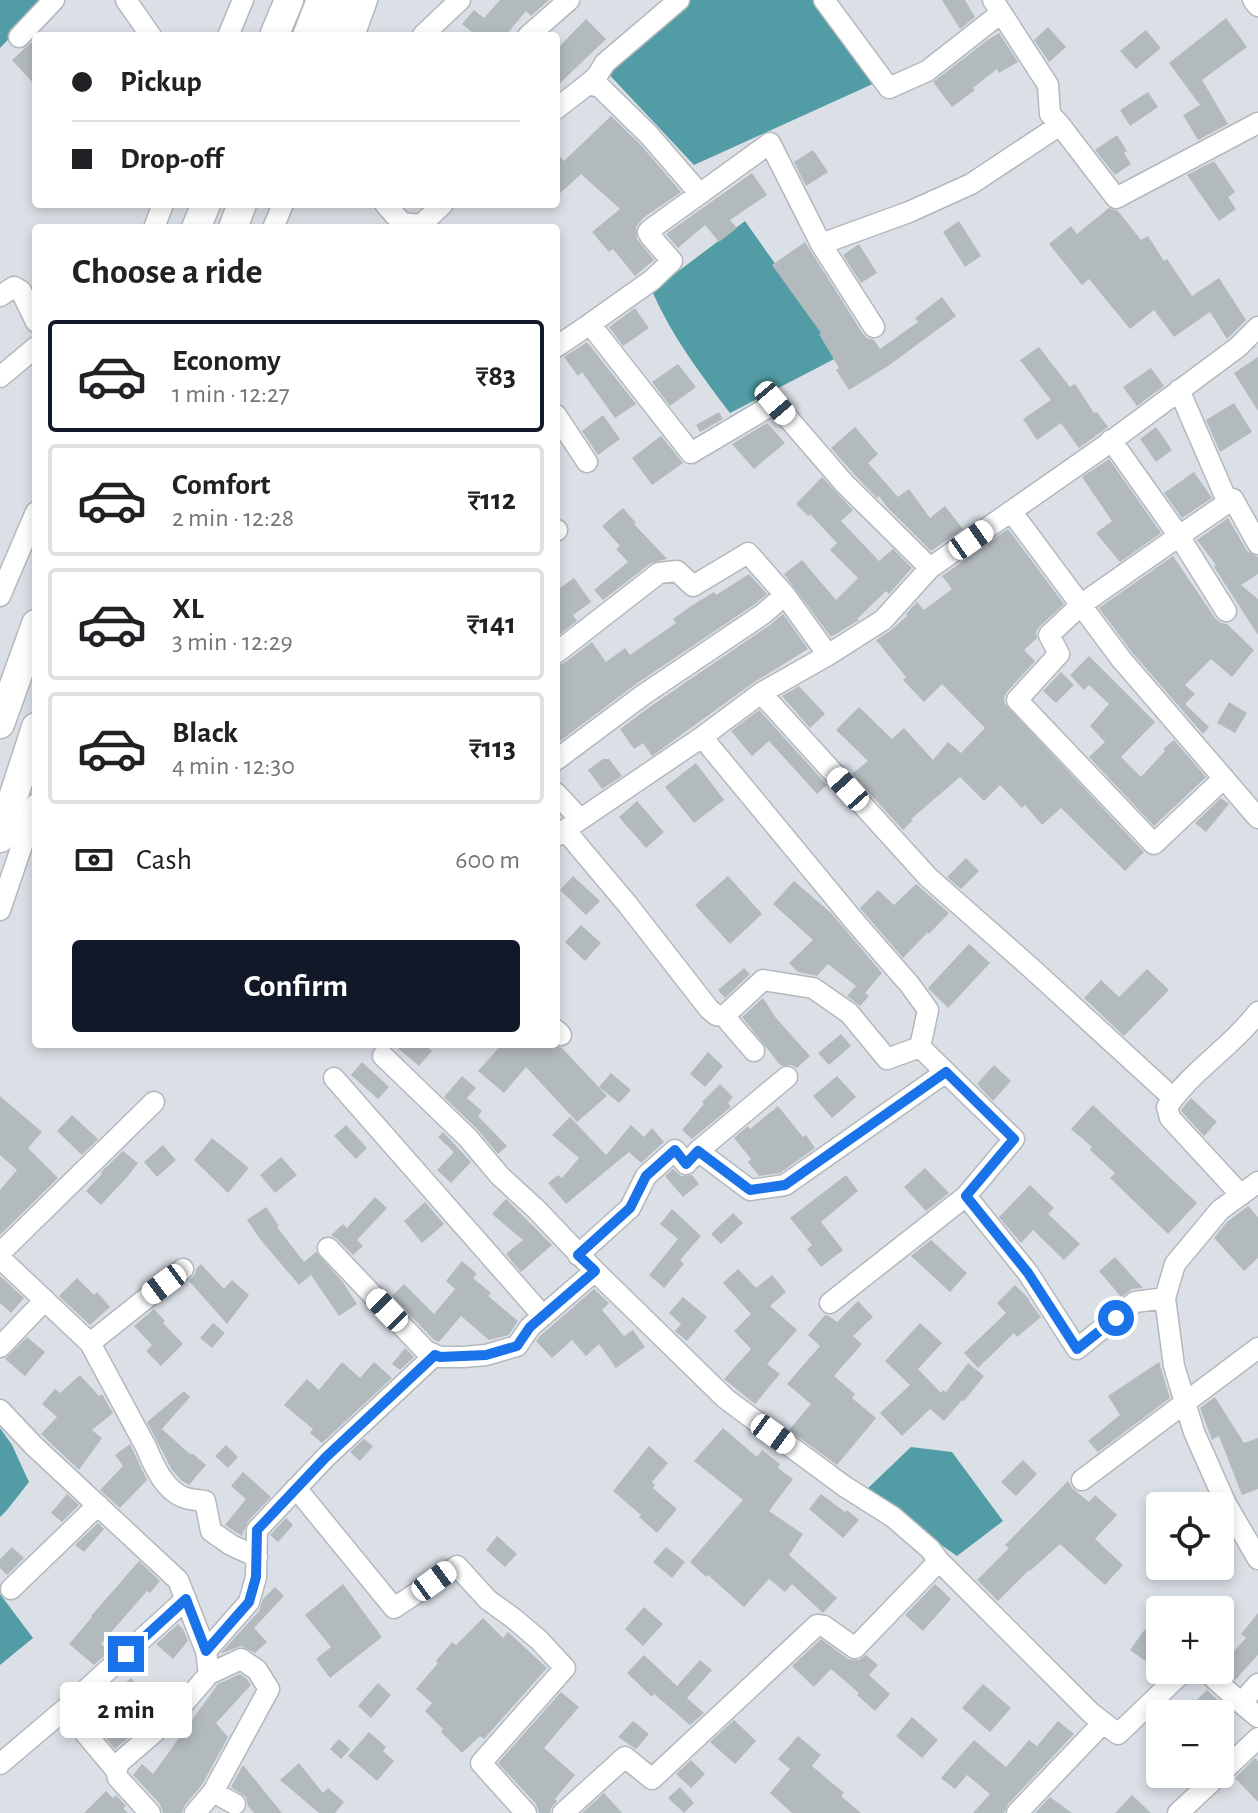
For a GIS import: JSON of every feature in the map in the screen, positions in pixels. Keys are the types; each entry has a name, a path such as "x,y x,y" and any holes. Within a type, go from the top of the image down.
{"highway":[{"path":"276,32 289,0"},
{"path":"309,32 321,0"},
{"path":"331,32 345,0"},
{"path":"0,724 30,663"},
{"path":"0,838 32,739"}],"street":[{"path":"19,37 54,0"},
{"path":"126,0 148,32"},
{"path":"230,32 243,0"},
{"path":"355,32 367,0"},
{"path":"426,32 460,0"},
{"path":"533,32 569,0"},
{"path":"560,106 679,0"},
{"path":"824,0 889,88 927,71 997,6 1048,85 1050,114 1116,198 1258,123"},
{"path":"1253,0 1258,6"},
{"path":"588,84 600,87 649,135 700,194"},
{"path":"821,244 909,212 971,184 1060,125"},
{"path":"560,344 652,280 672,261 648,232 770,143 821,244 874,327"},
{"path":"389,208 402,223 412,224"},
{"path":"422,224 439,208"},
{"path":"0,296 14,287 21,291 32,314"},
{"path":"590,324 691,453 775,403 844,483 930,568"},
{"path":"567,828 702,737 761,693 883,620 930,568 1238,347 1258,327"},
{"path":"0,377 32,350"},
{"path":"1179,390 1228,503"},
{"path":"560,421 587,462"},
{"path":"1111,440 1179,536 1226,611"},
{"path":"1224,778 1154,844 1017,700 1059,654 1049,635 1082,604 1233,499 1258,544"},
{"path":"1011,511 1121,659 1258,818"},
{"path":"1,588 32,521"},
{"path":"560,650 659,573 677,571 693,586 748,553 785,595 828,655"},
{"path":"560,757 643,695 763,614 785,595"},
{"path":"761,693 928,877 1173,1098"},
{"path":"702,737 928,1010 920,1047"},
{"path":"560,806 567,828 709,1009 716,1015 724,1016 754,1051"},
{"path":"0,910 32,816"},
{"path":"724,1016 763,980 813,988 849,1013 887,1059 920,1047"},
{"path":"1241,1195 1170,1118 1167,1107 1183,1085 1246,1029 1258,1012"},
{"path":"830,1303 966,1196 1014,1139 920,1047"},
{"path":"383,1056 468,1138 500,1176 536,1209 578,1255 726,1399 844,1486 893,1517 930,1549 1102,1724 1118,1734 1170,1684"},
{"path":"698,1151 750,1190 785,1185 946,1072"},
{"path":"578,1255 630,1208 646,1176 675,1150 686,1164 787,1077"},
{"path":"334,1078 543,1316"},
{"path":"154,1102 0,1256 90,1343 154,1466 170,1490 183,1498 205,1501 211,1531 257,1557"},
{"path":"1258,1182 1220,1210 1175,1264 1165,1298 1174,1366 1194,1432 1226,1504 1258,1559"},
{"path":"966,1196 1028,1273 1077,1349 1135,1302 1165,1298"},
{"path":"328,1248 426,1351 440,1357 486,1355 517,1346 530,1327 595,1271"},
{"path":"90,1343 183,1269"},
{"path":"0,1347 45,1300"},
{"path":"1082,1480 1258,1348"},
{"path":"206,1651 249,1602 256,1577 257,1530 337,1446 435,1355"},
{"path":"0,1410 34,1446 178,1580 206,1651 209,1674"},
{"path":"296,1488 394,1608 457,1566 488,1600 513,1618 565,1668 481,1763 526,1813"},
{"path":"11,1589 98,1505"},
{"path":"563,1813 625,1757 652,1779 817,1625 824,1626 855,1648 939,1561"},
{"path":"0,1764 186,1599"},
{"path":"116,1770 120,1762 172,1717 209,1674 241,1659 257,1670 269,1689 213,1792 195,1813"},
{"path":"1220,1684 1258,1717"},
{"path":"1241,1703 1258,1684"},
{"path":"65,1709 116,1770 118,1778 150,1813"},
{"path":"1017,1813 1102,1724"},
{"path":"1234,1761 1258,1738"},
{"path":"1178,1813 1205,1788"},
{"path":"213,1792 235,1804"}],"water":[{"path":"0,0 46,0 0,48"},
{"path":"683,0 818,0 877,82 694,165 603,68"},
{"path":"745,221 840,356 730,413 677,339 652,291"},
{"path":"0,1428 12,1445 29,1482 0,1517"},
{"path":"911,1447 952,1452 1003,1521 957,1556 865,1491"},
{"path":"0,1594 33,1638 0,1665"}],"building":[{"path":"500,0 549,0 531,16 526,11 508,32 472,32 462,24 474,10 484,18"},
{"path":"942,0 965,0 975,17 960,29"},
{"path":"1226,18 1247,47 1202,80 1228,124 1198,140 1183,115 1200,105 1169,63"},
{"path":"586,19 606,39 560,83 560,46"},
{"path":"1048,27 1066,47 1049,62 1034,40"},
{"path":"1146,30 1161,48 1136,69 1120,51"},
{"path":"999,33 1018,62 999,73 997,69 952,107 933,82"},
{"path":"32,42 32,82 12,60"},
{"path":"1148,92 1158,107 1130,126 1120,110"},
{"path":"611,116 681,192 643,218 636,227 637,239 654,260 635,276 613,249 609,252 592,232 620,209 581,174 560,193 560,156 564,161"},
{"path":"1117,135 1131,164 1115,175 1095,150"},
{"path":"813,150 828,172 806,186 794,162"},
{"path":"1214,161 1235,192 1228,197 1236,209 1219,221 1187,175"},
{"path":"752,173 767,195 730,220 737,228 719,242 705,225 678,248 666,234"},
{"path":"1109,208 1118,211 1141,240 1148,236 1192,296 1219,278 1246,320 1227,339 1210,312 1174,337 1154,310 1130,329 1089,279 1082,285 1049,244 1071,226 1077,234"},
{"path":"959,221 981,256 965,267 943,232"},
{"path":"805,242 863,334 874,340 880,349 918,322 915,318 942,297 956,316 888,366 849,390 836,370 839,368 821,333 772,265"},
{"path":"859,244 877,273 861,283 843,255"},
{"path":"635,308 649,328 623,346 609,327"},
{"path":"587,342 636,404 615,418 582,372 578,376 564,357"},
{"path":"1039,347 1070,387 1075,384 1094,413 1097,412 1108,427 1079,448 1061,423 1037,440 1023,419 1051,400 1020,360"},
{"path":"1258,357 1258,411 1234,373"},
{"path":"678,364 696,387 670,406 652,382"},
{"path":"1151,368 1164,386 1137,406 1123,387"},
{"path":"1234,403 1252,432 1220,452 1206,420"},
{"path":"719,412 723,419 700,432 696,425"},
{"path":"603,415 620,439 598,455 582,431"},
{"path":"767,423 785,443 754,469 732,444"},
{"path":"855,427 878,454 868,463 898,497 909,489 930,518 945,506 963,529 931,551 831,448"},
{"path":"1156,427 1172,450 1156,462 1140,439"},
{"path":"661,436 683,463 652,485 632,458"},
{"path":"1109,459 1161,533 1120,562 1096,533 1112,521 1082,477"},
{"path":"1194,472 1212,498 1182,518 1164,493"},
{"path":"822,477 853,510 841,521 879,561 893,549 912,568 889,594 886,591 859,620 831,637 784,574 802,560 836,600 858,578 830,550 837,543 810,514 808,516 796,504"},
{"path":"623,508 667,559 651,563 603,600 594,590 628,562 616,549 620,546 602,526"},
{"path":"1228,518 1247,551 1258,557 1258,574 1241,585 1258,599 1258,635 1214,567 1216,565 1197,540"},
{"path":"1008,529 1064,604 1040,626 1036,632 1037,638 1024,650 1035,661 1007,692 1005,704 1144,852 1125,871 1061,808 1042,825 1025,805 1022,808 1000,785 984,801 960,777 911,819 903,830 852,774 868,761 836,730 859,707 892,739 904,728 933,760 948,742 961,753 985,728 942,684 924,702 903,680 906,677 876,640 907,616 917,602 924,610 952,589 942,576"},
{"path":"1173,556 1215,618 1227,624 1254,650 1232,677 1211,659 1185,685 1195,694 1185,704 1209,727 1203,734 1131,651 1099,608"},
{"path":"749,574 767,594 636,684 560,741 560,664 592,642 606,662 625,648 630,655 676,623 673,619 691,606 714,592 716,595"},
{"path":"574,578 591,602 573,615 577,621 560,634 560,588"},
{"path":"783,614 808,649 753,683 652,756 643,743 634,749 620,729"},
{"path":"1089,656 1155,722 1121,757 1141,777 1174,740 1206,777 1154,826 1089,757 1105,742 1090,726 1109,704 1089,685 1084,690 1070,675"},
{"path":"1061,672 1074,685 1056,703 1043,691"},
{"path":"799,686 825,714 810,728 782,696"},
{"path":"1229,702 1247,713 1235,733 1217,723"},
{"path":"759,710 827,785 817,794 769,741 752,756 731,731"},
{"path":"603,759 609,759 622,776 602,789 588,770"},
{"path":"696,763 724,800 694,823 665,787"},
{"path":"1221,798 1229,804 1206,832 1195,823"},
{"path":"637,801 664,832 646,848 619,817"},
{"path":"966,858 979,871 961,889 947,877"},
{"path":"573,876 600,901 586,915 560,890"},
{"path":"728,876 762,914 730,944 695,905"},
{"path":"794,881 831,913 882,973 865,993 869,996 860,1006 847,996 856,986 828,964 817,976 798,972 789,963 813,940 773,904"},
{"path":"916,884 949,913 903,958 860,908 878,890 894,905"},
{"path":"581,925 601,943 585,961 565,942"},
{"path":"969,944 990,963 948,1008 928,988"},
{"path":"744,968 750,974 725,998 718,990"},
{"path":"1147,969 1169,990 1124,1036 1084,998 1101,980 1119,997"},
{"path":"763,998 776,1018 810,1056 797,1068 781,1066 742,1017"},
{"path":"841,1034 851,1046 829,1065 818,1053"},
{"path":"560,1047 607,1096 577,1122 526,1067 504,1093 478,1071 498,1048"},
{"path":"398,1048 429,1048 432,1051 419,1066"},
{"path":"708,1052 723,1066 705,1087 690,1074"},
{"path":"362,1062 389,1087 378,1099 351,1075"},
{"path":"994,1065 1011,1081 993,1101 977,1084"},
{"path":"611,1073 631,1090 619,1103 599,1087"},
{"path":"462,1076 476,1088 467,1098 482,1111 478,1116 507,1146 498,1154 444,1097"},
{"path":"837,1076 856,1097 832,1118 813,1096"},
{"path":"720,1084 733,1097 728,1103 731,1107 692,1139 682,1130 704,1104 702,1102"},
{"path":"0,1096 42,1132 28,1148 58,1178 0,1235 0,1190 17,1170 0,1155"},
{"path":"1191,1098 1217,1122 1204,1136 1181,1110"},
{"path":"1093,1105 1197,1203 1168,1234 1110,1178 1115,1173 1071,1129"},
{"path":"778,1106 815,1148 780,1173 759,1176 748,1162 751,1159 734,1138"},
{"path":"72,1115 98,1139 82,1155 57,1131"},
{"path":"570,1117 606,1155 631,1125 644,1137 652,1128 664,1142 641,1163 629,1152 566,1204 548,1183 558,1175 562,1178 579,1158 552,1135"},
{"path":"346,1125 367,1148 356,1159 334,1136"},
{"path":"443,1132 471,1162 451,1183 437,1170 454,1152 438,1137"},
{"path":"212,1138 249,1168 228,1193 194,1160"},
{"path":"163,1145 176,1160 157,1177 144,1162"},
{"path":"123,1151 138,1163 101,1205 86,1191"},
{"path":"281,1157 297,1175 275,1193 260,1175"},
{"path":"925,1168 949,1193 926,1211 904,1187"},
{"path":"673,1169 681,1176 692,1175 699,1184 683,1197 665,1176"},
{"path":"846,1175 858,1191 821,1222 843,1250 821,1267 807,1249 812,1245 790,1218"},
{"path":"1030,1185 1054,1208 1048,1214 1080,1244 1064,1260 1033,1230 1021,1243 999,1217"},
{"path":"375,1197 387,1208 357,1240 363,1246 353,1255 331,1235 343,1224 347,1228"},
{"path":"506,1199 552,1245 521,1272 506,1254 523,1240 492,1214"},
{"path":"425,1202 444,1224 422,1243 404,1221"},
{"path":"1248,1206 1258,1217 1258,1258 1244,1271 1214,1238 1227,1222"},
{"path":"266,1207 304,1262 316,1252 342,1281 357,1304 339,1316 311,1275 299,1285 247,1220"},
{"path":"672,1209 701,1236 680,1260 684,1264 664,1288 649,1275 678,1239 660,1224"},
{"path":"733,1213 743,1223 721,1244 711,1234"},
{"path":"931,1240 967,1273 950,1292 911,1256"},
{"path":"1115,1257 1143,1288 1132,1289 1121,1297 1099,1271"},
{"path":"462,1261 477,1274 473,1278 491,1293 488,1296 518,1321 509,1335 489,1340 461,1316 439,1342 392,1296 404,1284 434,1314 455,1289 446,1281"},
{"path":"201,1264 224,1289 232,1280 249,1295 227,1324 189,1281"},
{"path":"738,1269 756,1288 772,1275 786,1292 770,1306 797,1330 767,1364 780,1374 755,1404 724,1379 751,1349 734,1331 751,1314 723,1283"},
{"path":"0,1276 24,1298 11,1313 0,1303"},
{"path":"77,1278 94,1295 97,1292 110,1307 90,1325 59,1296"},
{"path":"1015,1285 1041,1317 1017,1337 1014,1333 978,1368 964,1353 1006,1313 997,1303"},
{"path":"594,1289 609,1303 602,1310 624,1336 633,1330 645,1347 616,1368 599,1344 586,1356 572,1340 552,1358 536,1341"},
{"path":"683,1297 707,1317 687,1341 675,1331 681,1324 669,1313"},
{"path":"858,1301 873,1317 853,1336 862,1344 834,1376 855,1394 852,1398 876,1418 837,1465 789,1430 811,1404 787,1384 820,1346 808,1335 825,1315 837,1322"},
{"path":"154,1309 183,1344 161,1366 146,1351 152,1345 134,1326"},
{"path":"213,1323 225,1333 212,1348 200,1338"},
{"path":"920,1323 942,1343 918,1369 941,1393 943,1390 946,1392 968,1363 984,1376 944,1421 930,1409 902,1436 880,1413 910,1385 885,1361"},
{"path":"27,1337 45,1352 25,1376 5,1359"},
{"path":"405,1348 414,1357 400,1370 392,1364"},
{"path":"342,1362 360,1378 374,1362 392,1378 322,1443 310,1433 313,1429 284,1405 307,1379 319,1390"},
{"path":"1159,1362 1170,1398 1098,1452 1088,1441 1120,1415 1108,1396"},
{"path":"80,1375 99,1396 102,1394 113,1413 92,1430 102,1438 79,1470 41,1434 57,1417 42,1404 55,1389 60,1393"},
{"path":"184,1391 190,1397 162,1429 206,1465 189,1485 172,1470 147,1422"},
{"path":"1215,1397 1244,1443 1258,1438 1258,1489 1242,1495 1219,1436 1212,1440 1200,1408"},
{"path":"723,1428 757,1457 762,1450 793,1479 769,1511 803,1534 789,1555 837,1598 823,1613 792,1584 785,1592 769,1579 744,1607 690,1562 743,1500 694,1461"},
{"path":"364,1439 373,1446 360,1461 350,1452"},
{"path":"130,1444 147,1480 120,1508 100,1490 123,1466 115,1455"},
{"path":"226,1445 238,1457 228,1468 215,1456"},
{"path":"649,1446 668,1463 652,1482 655,1485 653,1488 677,1509 657,1533 613,1491"},
{"path":"1023,1460 1037,1474 1016,1496 1001,1482"},
{"path":"243,1472 271,1497 248,1521 242,1536 225,1525 246,1499 231,1486"},
{"path":"1068,1481 1089,1502 1095,1495 1117,1515 1095,1539 1123,1565 1105,1585 1060,1544 998,1601 977,1580 1009,1548 1005,1545"},
{"path":"67,1494 79,1505 62,1522 51,1513"},
{"path":"821,1494 859,1520 843,1538 809,1509"},
{"path":"286,1518 293,1525 278,1542 270,1535"},
{"path":"98,1523 104,1529 84,1552 75,1545"},
{"path":"497,1536 517,1554 505,1567 486,1550"},
{"path":"12,1547 24,1558 7,1575 0,1568 0,1559"},
{"path":"666,1547 685,1562 672,1578 653,1562"},
{"path":"139,1561 160,1581 150,1593 147,1591 101,1644 110,1651 94,1665 69,1644"},
{"path":"343,1584 382,1637 330,1678 316,1659 331,1647 305,1615"},
{"path":"935,1584 951,1599 923,1631 905,1615"},
{"path":"275,1587 284,1596 254,1628 267,1642 255,1653 241,1646 220,1654 259,1611 263,1599"},
{"path":"644,1607 663,1624 643,1646 625,1629"},
{"path":"1258,1613 1258,1655 1235,1680 1234,1651 1246,1638 1241,1634"},
{"path":"483,1618 503,1638 508,1632 547,1668 484,1739 480,1736 462,1753 425,1711 432,1703 416,1689 452,1642 456,1645"},
{"path":"178,1624 188,1641 173,1659 156,1644"},
{"path":"1145,1629 1146,1630 1146,1661 1130,1650"},
{"path":"821,1639 848,1659 859,1660 866,1655 878,1665 869,1675 890,1694 875,1711 831,1669 814,1687 792,1666"},
{"path":"644,1655 677,1686 700,1660 712,1670 687,1698 704,1713 690,1725 654,1694 652,1697 627,1673"},
{"path":"240,1674 251,1685 216,1723 228,1737 202,1785 182,1813 163,1813 160,1804 133,1775 142,1764 153,1774 218,1684"},
{"path":"131,1678 159,1711 115,1749 90,1718"},
{"path":"378,1683 391,1695 371,1718 358,1706"},
{"path":"983,1684 1011,1708 990,1732 962,1708"},
{"path":"1207,1690 1218,1700 1197,1700"},
{"path":"561,1692 579,1707 544,1748 575,1775 555,1799 557,1801 550,1813 539,1813 536,1804 498,1763"},
{"path":"912,1717 938,1740 922,1758 896,1736"},
{"path":"734,1720 756,1741 735,1764 710,1742"},
{"path":"633,1721 649,1734 636,1749 618,1737"},
{"path":"1058,1721 1074,1734 1008,1804 1004,1813 973,1813 990,1794 967,1775 955,1789 941,1778 974,1740 1006,1767 1029,1740 1037,1746"},
{"path":"369,1732 386,1747 383,1751 394,1761 377,1781 348,1756"},
{"path":"798,1736 821,1755 812,1766 844,1793 841,1796 861,1813 792,1813 770,1793 790,1769 778,1759"},
{"path":"339,1739 350,1749 341,1759 330,1749"},
{"path":"1255,1758 1258,1761 1258,1802 1235,1778"},
{"path":"691,1760 705,1774 691,1788 676,1774"},
{"path":"299,1763 323,1793 328,1788 344,1802 335,1813 319,1813 280,1780"},
{"path":"243,1765 282,1813 254,1813 246,1797 231,1787"},
{"path":"680,1787 694,1803 684,1813 668,1798"},
{"path":"106,1791 113,1798 116,1795 128,1813 84,1813"},
{"path":"604,1793 622,1813 582,1813"},
{"path":"1132,1795 1151,1813 1115,1813"},
{"path":"1050,1797 1072,1813 1035,1813"}],"route":[{"path":"126,1654 186,1599 206,1651 249,1602 256,1577 257,1530 326,1457 435,1355 486,1355 517,1346 530,1327 595,1271 578,1255 630,1208 646,1176 675,1150 686,1164 698,1151 750,1190 785,1185 946,1072 1014,1139 966,1196 1028,1273 1077,1349 1116,1318"}]}
